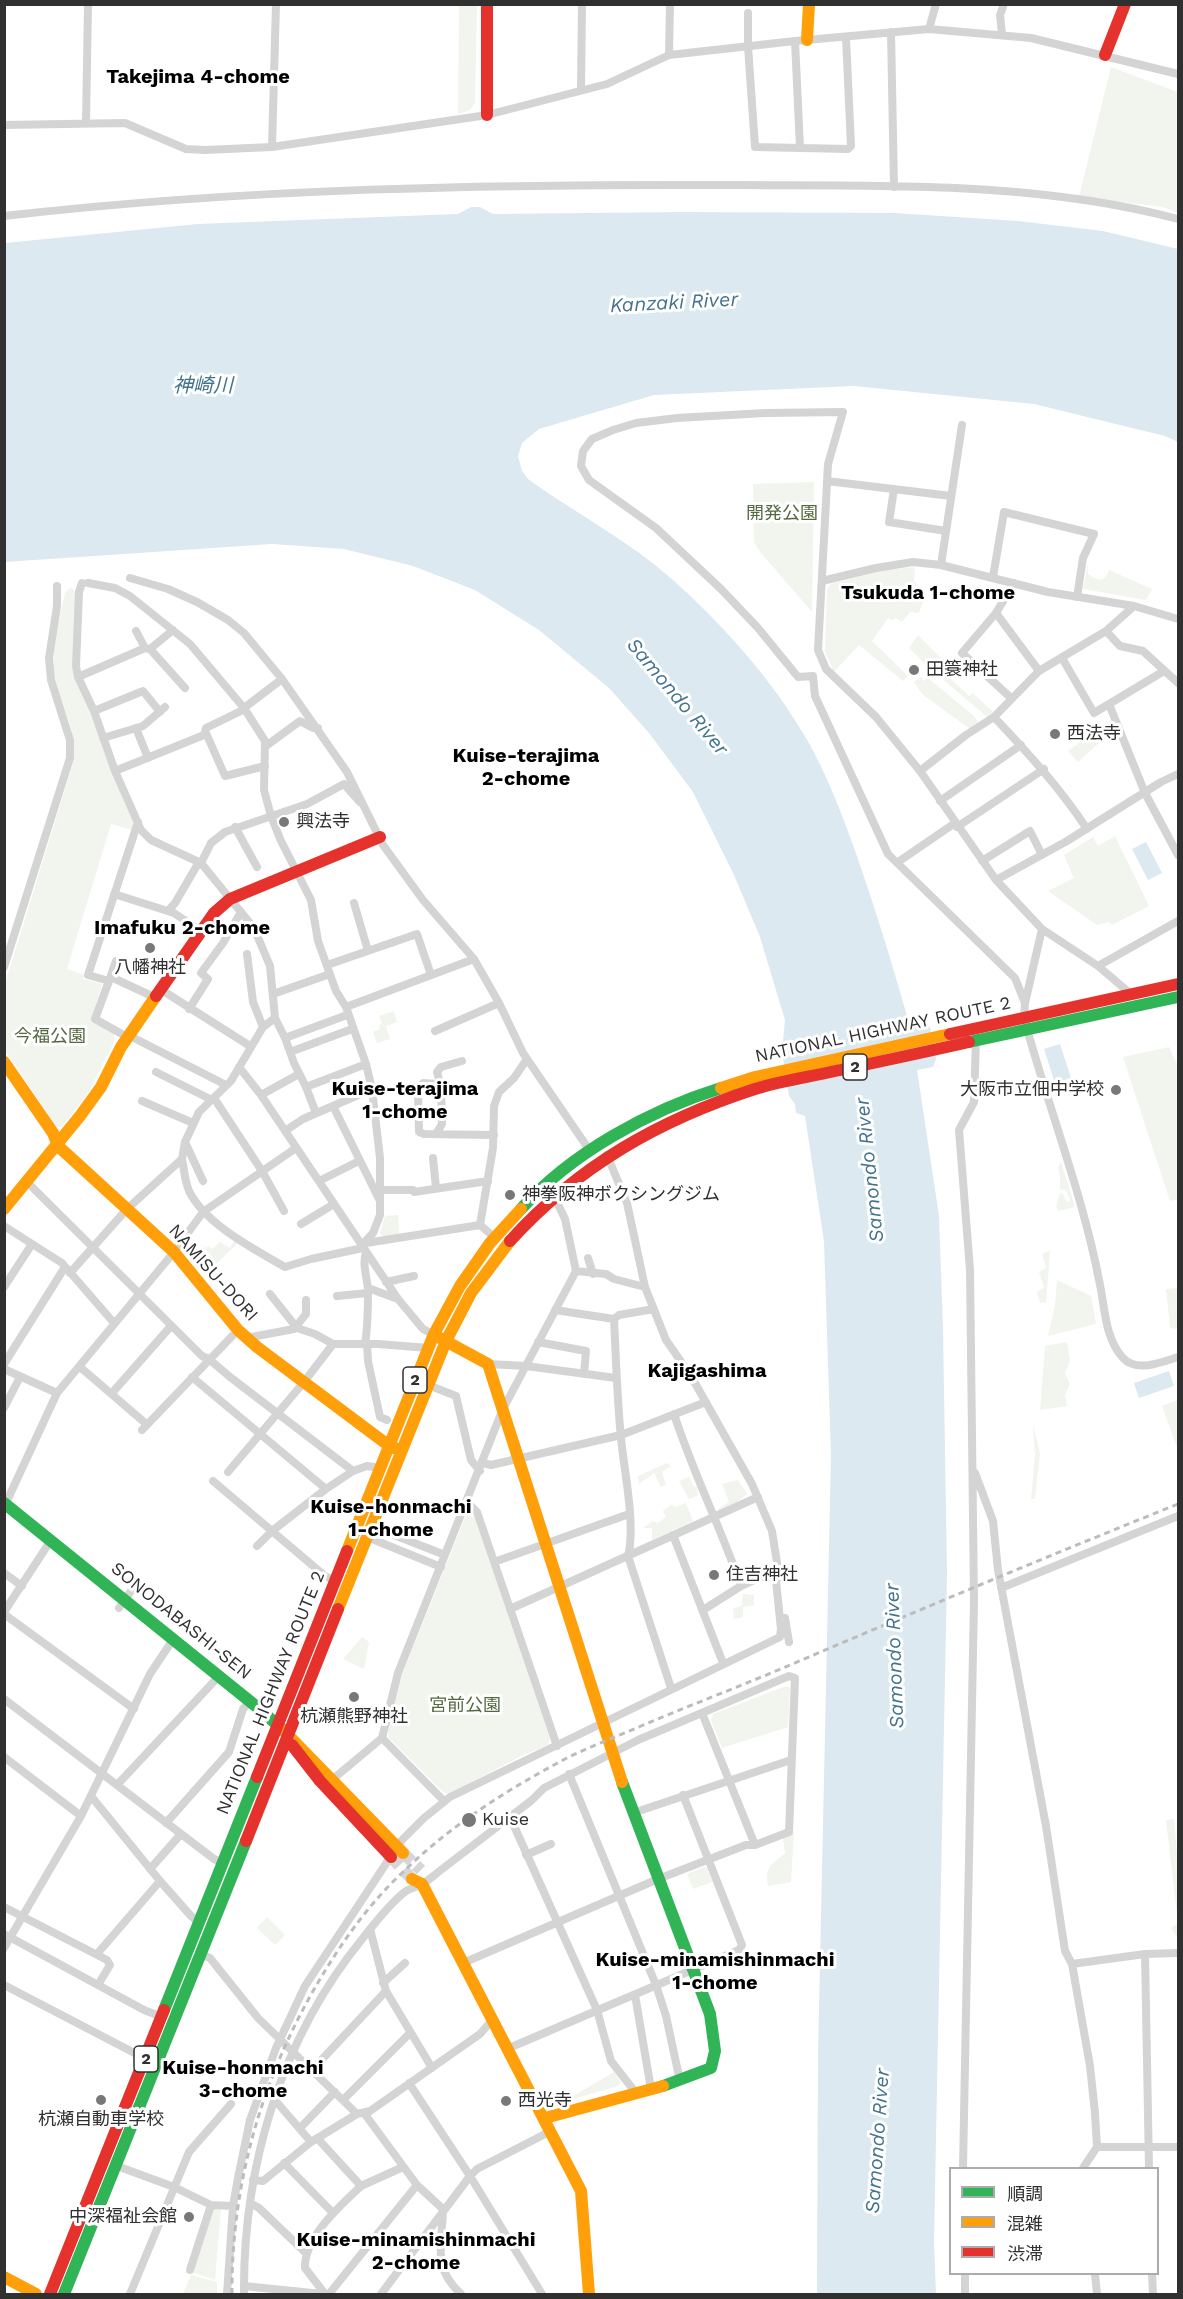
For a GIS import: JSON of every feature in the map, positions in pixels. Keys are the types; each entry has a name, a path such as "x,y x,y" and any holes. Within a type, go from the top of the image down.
{"main road":[{"path":"487,4 487,115"},
{"path":"801,40 809,4"},
{"path":"1105,55 1125,4"},
{"path":"4,1209 58,1146 101,1087 121,1047 214,913 230,899 380,837"},
{"name":"NATIONAL HIGHWAY ROUTE 2","path":"64,2295 429,1385 440,1338 465,1275 494,1237 542,1188 611,1136 668,1107 715,1088 756,1082 975,1035 1131,994 1179,984"},
{"name":"NATIONAL HIGHWAY ROUTE 2","path":"1026,1023 1179,997"},
{"name":"NAMISU-DORI","path":"4,1062 53,1132 58,1146 174,1252 242,1334 388,1445 401,1450"},
{"name":"NATIONAL HIGHWAY ROUTE 2","path":"50,2295 428,1348 440,1338 492,1261 522,1226 554,1196 607,1155 673,1119 756,1082"},
{"path":"440,1338 488,1364 604,1724 611,1753 710,2014 715,2051 711,2068 680,2081 545,2118"},
{"name":"SONODABASHI-SEN","path":"5,1503 220,1675 289,1735 333,1779 398,1852"},
{"path":"289,1735 296,1752 306,1765 398,1852"},
{"path":"418,1878 509,2048 581,2191 589,2295"},
{"path":"5,2280 36,2295"}],"street":[{"path":"86,123 88,4"},
{"path":"272,147 276,4"},
{"path":"581,89 582,4"},
{"path":"669,55 670,4"},
{"path":"929,29 936,4"},
{"path":"1002,34 1000,15 1004,4"},
{"path":"748,13 755,147 848,149 850,146 846,37"},
{"path":"4,125 124,123 186,149 272,147 487,115 607,84 669,55 929,29 1031,38 1179,74"},
{"path":"891,32 894,186"},
{"path":"800,148 801,40"},
{"path":"4,216 108,205 239,196 460,186 894,186 952,188 1075,199 1179,219"},
{"path":"813,676 798,677 758,628 721,589 656,528 589,480 581,465 583,451 592,439 636,423 677,418 765,413 843,412 828,464 818,650 821,659 826,669 876,717 920,771 996,880 1042,929 1098,966 1131,994"},
{"path":"941,565 962,425"},
{"path":"827,481 951,496"},
{"path":"894,489 889,522 946,531"},
{"path":"993,577 1004,512 1094,534 1083,558 1077,597"},
{"path":"822,581 913,562 941,565 1077,597 1134,606 1179,619"},
{"path":"130,578 168,589 228,620 244,633 282,679 347,772 383,844 423,900 474,959 527,1059 590,1151"},
{"path":"316,1113 275,1018 270,966 254,928 200,863 151,840 141,830 94,711 78,677 76,666 79,592 85,583 115,588 130,596 173,630 210,667 244,708 266,746 264,790 271,816 311,900 318,941 336,991 347,1011 366,1064 372,1089 380,1158 381,1202 380,1215 374,1233 364,1247 363,1261 368,1291 366,1344 380,1417 387,1420"},
{"path":"1011,698 962,653 996,613 1014,583"},
{"path":"4,967 70,758 70,740 51,680 49,658 57,606 57,586"},
{"path":"920,771 966,735 994,717 1039,672 1106,631 1134,606"},
{"path":"996,613 1039,672"},
{"path":"78,677 147,648 173,630"},
{"path":"135,631 147,648 185,688"},
{"path":"1106,631 1120,646 1143,651 1179,683"},
{"path":"1062,658 1094,713 1164,671"},
{"path":"821,659 813,676 815,696 888,854 1015,978 1024,1003 1026,1023 1091,1236 1112,1344 1124,1360 1137,1365 1154,1365 1179,1357"},
{"path":"265,766 225,776 206,734 206,728 244,708 282,679"},
{"path":"94,711 143,691 163,709 143,726 103,738"},
{"path":"1109,704 1145,793 1178,851"},
{"path":"994,717 1044,769 1087,829"},
{"path":"266,746 300,721 313,728 318,728"},
{"path":"136,728 147,758"},
{"path":"116,771 206,734"},
{"path":"940,801 1021,745"},
{"path":"898,862 1044,769"},
{"path":"168,911 214,839 235,827 307,804 343,785 347,772"},
{"path":"996,880 1179,774"},
{"path":"343,785 365,806"},
{"path":"138,822 88,975 157,993 189,1009 250,1046"},
{"path":"235,827 257,867"},
{"path":"982,861 1029,831 1042,855"},
{"path":"114,894 168,911 203,929"},
{"path":"354,903 368,951"},
{"path":"189,1009 208,979 201,973 223,943 241,912"},
{"path":"1098,966 1179,921"},
{"path":"1024,1003 1042,929"},
{"path":"273,994 368,951 417,934 431,975"},
{"path":"247,954 253,1002 262,1027"},
{"path":"285,1038 431,975 474,959"},
{"path":"116,961 95,1019 226,1085"},
{"path":"435,1031 454,1028 498,1003"},
{"path":"275,1018 262,1027 226,1085 199,1112 185,1142 182,1159 188,1190 203,1212 238,1238 285,1267 292,1277"},
{"path":"290,1052 352,1029"},
{"path":"963,2167 974,1600 970,1270 959,1130 974,1101 975,1035"},
{"path":"480,1225 494,1135 494,1106 499,1092 514,1078 527,1059"},
{"path":"436,1134 442,1124 441,1089 437,1072 441,1066 462,1060"},
{"path":"306,1087 366,1064"},
{"path":"239,1067 261,1095 398,1299 423,1329 440,1338"},
{"path":"156,1072 213,1099 262,1171 285,1211"},
{"path":"261,1095 299,1074"},
{"path":"441,1089 436,1083 423,1083 418,1091 419,1132 494,1135"},
{"path":"285,1131 316,1113 372,1089"},
{"path":"142,1101 192,1123"},
{"path":"333,1106 381,1202"},
{"path":"185,1142 203,1181"},
{"path":"5,1503 57,1393 174,1252 203,1212 296,1148"},
{"path":"607,1155 627,1203 645,1287 666,1340 706,1401 758,1497 772,1531 789,1642"},
{"path":"433,1158 436,1188"},
{"path":"4,1364 68,1270 128,1209 182,1159"},
{"path":"319,1181 359,1161"},
{"path":"381,1190 413,1190 414,1192 488,1181"},
{"path":"28,1183 202,1356 209,1359 353,1471"},
{"path":"333,1779 382,1738 398,1673 502,1411 576,1271 565,1219 554,1196"},
{"path":"301,1224 334,1204"},
{"path":"480,1225 494,1237"},
{"path":"285,1267 364,1247 480,1225"},
{"path":"4,1226 68,1270 114,1323"},
{"path":"4,1287 32,1244"},
{"path":"588,1258 593,1274"},
{"path":"576,1271 606,1274 614,1279 645,1287"},
{"path":"386,1282 414,1276"},
{"path":"337,1296 368,1291 398,1299"},
{"path":"270,1294 296,1327 333,1344 428,1348"},
{"path":"80,1366 112,1393 143,1426 209,1359 242,1334 288,1331 296,1327 306,1314 306,1300"},
{"path":"555,1310 614,1319 619,1315 654,1309"},
{"path":"614,1319 616,1378 629,1514 628,1556 671,1688"},
{"path":"112,1393 171,1326"},
{"path":"538,1342 586,1352 584,1374"},
{"path":"228,1472 333,1344"},
{"path":"488,1364 526,1366 616,1378"},
{"path":"4,1369 57,1393"},
{"path":"4,1408 20,1377"},
{"path":"192,1377 326,1489"},
{"path":"429,1385 456,1396 471,1460 481,1467 621,1435 706,1401"},
{"path":"674,1414 726,1542 741,1586"},
{"path":"257,1546 272,1531 353,1471 367,1466 379,1468"},
{"path":"973,1467 993,1521 1001,1588 1046,1826 1065,1951 1071,1964 1090,2066 1096,2147 1084,2167"},
{"path":"213,1480 325,1576 335,1581"},
{"path":"510,1610 758,1497"},
{"path":"467,1502 477,1512 557,1746"},
{"path":"494,1562 629,1514"},
{"path":"1001,1588 1179,1516"},
{"path":"369,1532 445,1555"},
{"path":"369,1532 441,1567"},
{"path":"673,1535 723,1663"},
{"path":"51,1540 4,1613 134,1709"},
{"path":"4,1573 22,1586"},
{"path":"703,1610 741,1586 779,1573"},
{"path":"227,2295 233,2206 250,2120 280,2040 305,1986 398,1852 405,1836 444,1802 515,1764 604,1724 671,1688 780,1636 776,1581 779,1573"},
{"path":"4,1948 8,1936 23,1915 81,1816 150,1674 174,1638"},
{"path":"117,1785 220,1675"},
{"path":"323,2295 244,2290 253,2180 274,2098 292,2052 339,1968 370,1929 418,1878 510,1817 544,1788 611,1753 702,1713 789,1676 795,1678 790,1760 789,1832 755,1845 746,1845 658,1879 463,1963"},
{"path":"4,1699 214,1859 223,1863"},
{"path":"166,1823 229,1752 243,1709 250,1701"},
{"path":"702,1713 755,1845"},
{"path":"382,1738 444,1802"},
{"path":"4,1757 81,1816"},
{"path":"633,1813 790,1760"},
{"path":"569,1774 656,1985 666,2016 680,2081"},
{"path":"509,2048 741,1948 682,1795"},
{"path":"91,1796 160,1881 198,1922"},
{"path":"510,1817 597,2010 611,2061 636,2093"},
{"path":"150,1869 181,1834"},
{"path":"526,1855 550,1844"},
{"path":"97,1954 160,1881"},
{"path":"4,1907 107,1960 110,1965 98,1985"},
{"path":"370,1929 385,1987 432,2068"},
{"path":"8,1936 144,2010 174,2021"},
{"path":"1071,1964 1146,1954 1179,1953"},
{"path":"200,1954 210,1958 258,2018 360,2114 417,2185 444,2210"},
{"path":"1146,1954 1149,2167"},
{"path":"312,2070 405,1963"},
{"path":"4,1985 146,2059"},
{"path":"635,1995 651,2089"},
{"path":"253,2180 263,2181 315,2140 432,2068 480,2034 493,2019"},
{"path":"343,2100 410,2032"},
{"path":"409,2083 470,2176 543,2295"},
{"path":"300,2128 335,2092"},
{"path":"274,2098 300,2128 315,2140 361,2187"},
{"path":"130,2295 189,2152 231,2104"},
{"path":"381,2295 477,2169 551,2131"},
{"path":"1096,2147 1179,2147"},
{"path":"284,2163 333,2213"},
{"path":"117,2166 174,2187 211,2205 233,2206"},
{"path":"323,2295 305,2268 306,2253 333,2213 361,2187 403,2167"},
{"path":"329,2295 417,2185"},
{"path":"250,2203 259,2208 306,2253"},
{"path":"190,2270 211,2205"},
{"path":"444,2210 440,2246 442,2266 449,2284 461,2295"},
{"path":"965,2275 965,2295"},
{"path":"1095,2275 1097,2295"},
{"path":"1152,2275 1153,2295"}],"green space":[{"path":"459,5 477,5 475,103 470,110 458,114"},
{"path":"1111,67 1178,92 1178,213 1163,207 1079,197"},
{"name":"開発公園","path":"814,482 812,612 754,542 753,484"},
{"path":"1088,563 1088,574 1094,578 1102,580 1109,570 1152,589 1146,600 1083,589"},
{"path":"915,567 914,581 925,596 919,613 910,612 902,622 896,618 893,620 888,618 872,641 908,676 903,681 859,645 834,672 825,652 827,589 831,584 879,571"},
{"name":"今福公園","path":"71,587 76,593 73,654 112,773 134,824 132,830 111,824 67,969 84,975 83,979 102,984 91,1021 114,1033 114,1042 88,1093 61,1128 55,1125 5,1050 5,984 74,760 69,721 54,671 56,637 65,593"},
{"path":"918,635 942,659 936,665 969,696 973,693 993,712 987,717 909,648"},
{"path":"921,677 924,681 928,678 974,716 978,722 970,729 922,694 914,682"},
{"path":"1091,731 1095,732 1101,741 1078,762 1068,751 1080,742 1082,743"},
{"path":"1115,836 1149,906 1112,925 1109,922 1097,925 1048,891 1074,878 1064,855 1093,837 1098,846"},
{"path":"394,1011 397,1022 386,1026 390,1039 377,1043 373,1032 380,1029 379,1025 382,1024 379,1016"},
{"path":"1169,1047 1178,1066 1178,1199 1170,1201 1123,1057"},
{"path":"1061,1162 1075,1207 1058,1211 1056,1206 1060,1193 1066,1201 1069,1202 1070,1199 1065,1189 1060,1190 1058,1168"},
{"path":"398,1215 399,1235 383,1237 380,1233 385,1216"},
{"path":"199,1241 206,1248 208,1246 212,1249 220,1242 230,1248 234,1241 240,1241 211,1269 209,1266 214,1259"},
{"path":"1049,1251 1046,1304 1045,1302 1040,1303 1037,1292 1044,1288 1039,1272 1046,1268 1042,1254"},
{"path":"1057,1280 1091,1296 1096,1324 1048,1336 1055,1305"},
{"path":"1178,1288 1178,1329 1170,1328 1166,1289"},
{"path":"1067,1342 1070,1361 1065,1373 1070,1384 1065,1395 1067,1406 1040,1410 1045,1346"},
{"path":"1178,1400 1178,1450 1162,1406"},
{"path":"1033,1425 1040,1453 1035,1499 1031,1499 1035,1455"},
{"path":"667,1463 671,1466 662,1472 666,1485 661,1487 654,1473 639,1484 638,1476"},
{"path":"689,1477 694,1487 697,1487 698,1495 689,1499 679,1481"},
{"path":"738,1480 747,1494 719,1512 718,1509 729,1502 722,1484"},
{"path":"686,1503 693,1521 652,1540 652,1528 643,1528 653,1521 658,1523 666,1517 663,1511 672,1504 675,1507"},
{"name":"宮前公園","path":"466,1515 475,1518 550,1739 548,1745 521,1756 449,1794 442,1791 389,1738 388,1728 403,1672"},
{"path":"743,1594 754,1595 754,1605 743,1607 743,1617 734,1619 733,1608 742,1606"},
{"path":"362,1637 369,1642 364,1669 343,1659"},
{"path":"786,1686 790,1688 788,1727 722,1748 711,1720 713,1714"},
{"path":"1174,1819 1178,1866 1178,1923 1166,1820"},
{"path":"794,1833 791,1882 768,1886 767,1874 770,1866 785,1853 783,1838"},
{"path":"704,1867 707,1868 712,1882 693,1889 687,1874"},
{"path":"267,1917 285,1935 275,1945 257,1928"},
{"path":"1178,1923 1178,1939 1171,1928"},
{"path":"614,2072 621,2082 618,2086 563,2102"},
{"path":"212,2208 221,2209 215,2280 192,2272"},
{"path":"191,2275 217,2282 217,2294 183,2294"}],"water":[{"path":"471,207 480,207 493,214 894,213 1018,221 1103,231 1178,249 1178,442 1165,436 1034,404 854,386 654,395 539,429 522,443 518,456 522,471 528,479 621,540 674,581 724,630 772,686 807,739 835,799 868,889 909,1023 922,1020 930,1027 936,1059 933,1067 917,1070 939,1216 947,1574 934,2242 936,2294 817,2294 818,2055 831,1455 824,1241 805,1116 796,1113 795,1104 789,1096 782,1052 785,1020 760,937 734,875 693,792 649,733 609,688 539,630 475,590 413,566 344,549 272,544 5,562 5,243 198,224 458,214"},
{"path":"1146,842 1162,873 1148,880 1132,849"},
{"path":"1060,1044 1071,1078 1055,1083 1044,1049"},
{"path":"1169,1371 1174,1386 1139,1398 1134,1383"}],"tunnel":[{"path":"403,1853 421,1870"},
{"path":"391,1857 412,1879"}],"railway":[{"path":"232,2294 233,2250 238,2207 256,2123 270,2082 306,2004 353,1928 392,1882 421,1855 460,1823 502,1795 585,1749 1178,1504"}],"traffic: fast":[{"path":"969,1042 1178,997"},
{"path":"521,1209 563,1170 613,1136 667,1108 721,1088"},
{"path":"4,1503 282,1729"},
{"path":"164,2010 257,1777"},
{"path":"622,1782 710,2014 715,2051 711,2068 663,2086"},
{"path":"64,2294 246,1841"}],"traffic: slow":[{"path":"807,40 809,4"},
{"path":"4,1209 101,1087 121,1047 156,996"},
{"path":"721,1088 755,1077 950,1034"},
{"path":"4,1062 53,1133 58,1146 174,1252 238,1330 257,1347 388,1445 397,1449"},
{"path":"347,1551 434,1334 460,1286 490,1243 521,1209"},
{"path":"338,1609 446,1341 471,1293 510,1241"},
{"path":"440,1338 488,1364 622,1782"},
{"path":"282,1729 403,1853"},
{"path":"412,1879 422,1884 581,2191 589,2294"},
{"path":"545,2118 663,2086"},
{"path":"4,2277 36,2294"}],"traffic: jam":[{"path":"487,4 487,115"},
{"path":"1105,55 1125,4"},
{"path":"156,996 214,913 230,899 380,837"},
{"path":"950,1034 1178,984"},
{"path":"510,1241 536,1214 592,1168 622,1148 686,1115 772,1084 969,1042"},
{"path":"257,1777 347,1551"},
{"path":"246,1841 338,1609"},
{"path":"292,1745 320,1781 391,1857"},
{"path":"50,2294 164,2010"}],"place":[{"name":"田簑神社","path":"914,670"},
{"name":"西法寺","path":"1055,734"},
{"name":"興法寺","path":"284,822"},
{"name":"八幡神社","path":"150,948"},
{"name":"大阪市立佃中学校","path":"1116,1090"},
{"name":"神拳阪神ボクシングジム","path":"510,1195"},
{"name":"住吉神社","path":"714,1575"},
{"name":"杭瀬熊野神社","path":"354,1697"},
{"name":"Kuise","path":"469,1820"},
{"name":"杭瀬自動車学校","path":"101,2100"},
{"name":"西光寺","path":"506,2101"},
{"name":"中深福祉会館","path":"189,2217"}],"district":[{"name":"Takejima 4-chome","path":"198,77"},
{"name":"Tsukuda 1-chome","path":"928,593"},
{"name":"Kuise-terajima 2-chome","path":"526,768"},
{"name":"Imafuku 2-chome","path":"182,928"},
{"name":"Kuise-terajima 1-chome","path":"405,1100"},
{"name":"Kajigashima","path":"707,1371"},
{"name":"Kuise-honmachi 1-chome","path":"391,1518"},
{"name":"Kuise-minamishinmachi 1-chome","path":"715,1972"},
{"name":"Kuise-honmachi 3-chome","path":"243,2080"},
{"name":"Kuise-minamishinmachi 2-chome","path":"416,2252"}],"water label":[{"name":"Kanzaki River","path":"674,303"},
{"name":"神崎川","path":"203,386"},
{"name":"Samondo River","path":"677,697"},
{"name":"Samondo River","path":"870,1170"},
{"name":"Samondo River","path":"895,1656"},
{"name":"Samondo River","path":"878,2141"}]}
